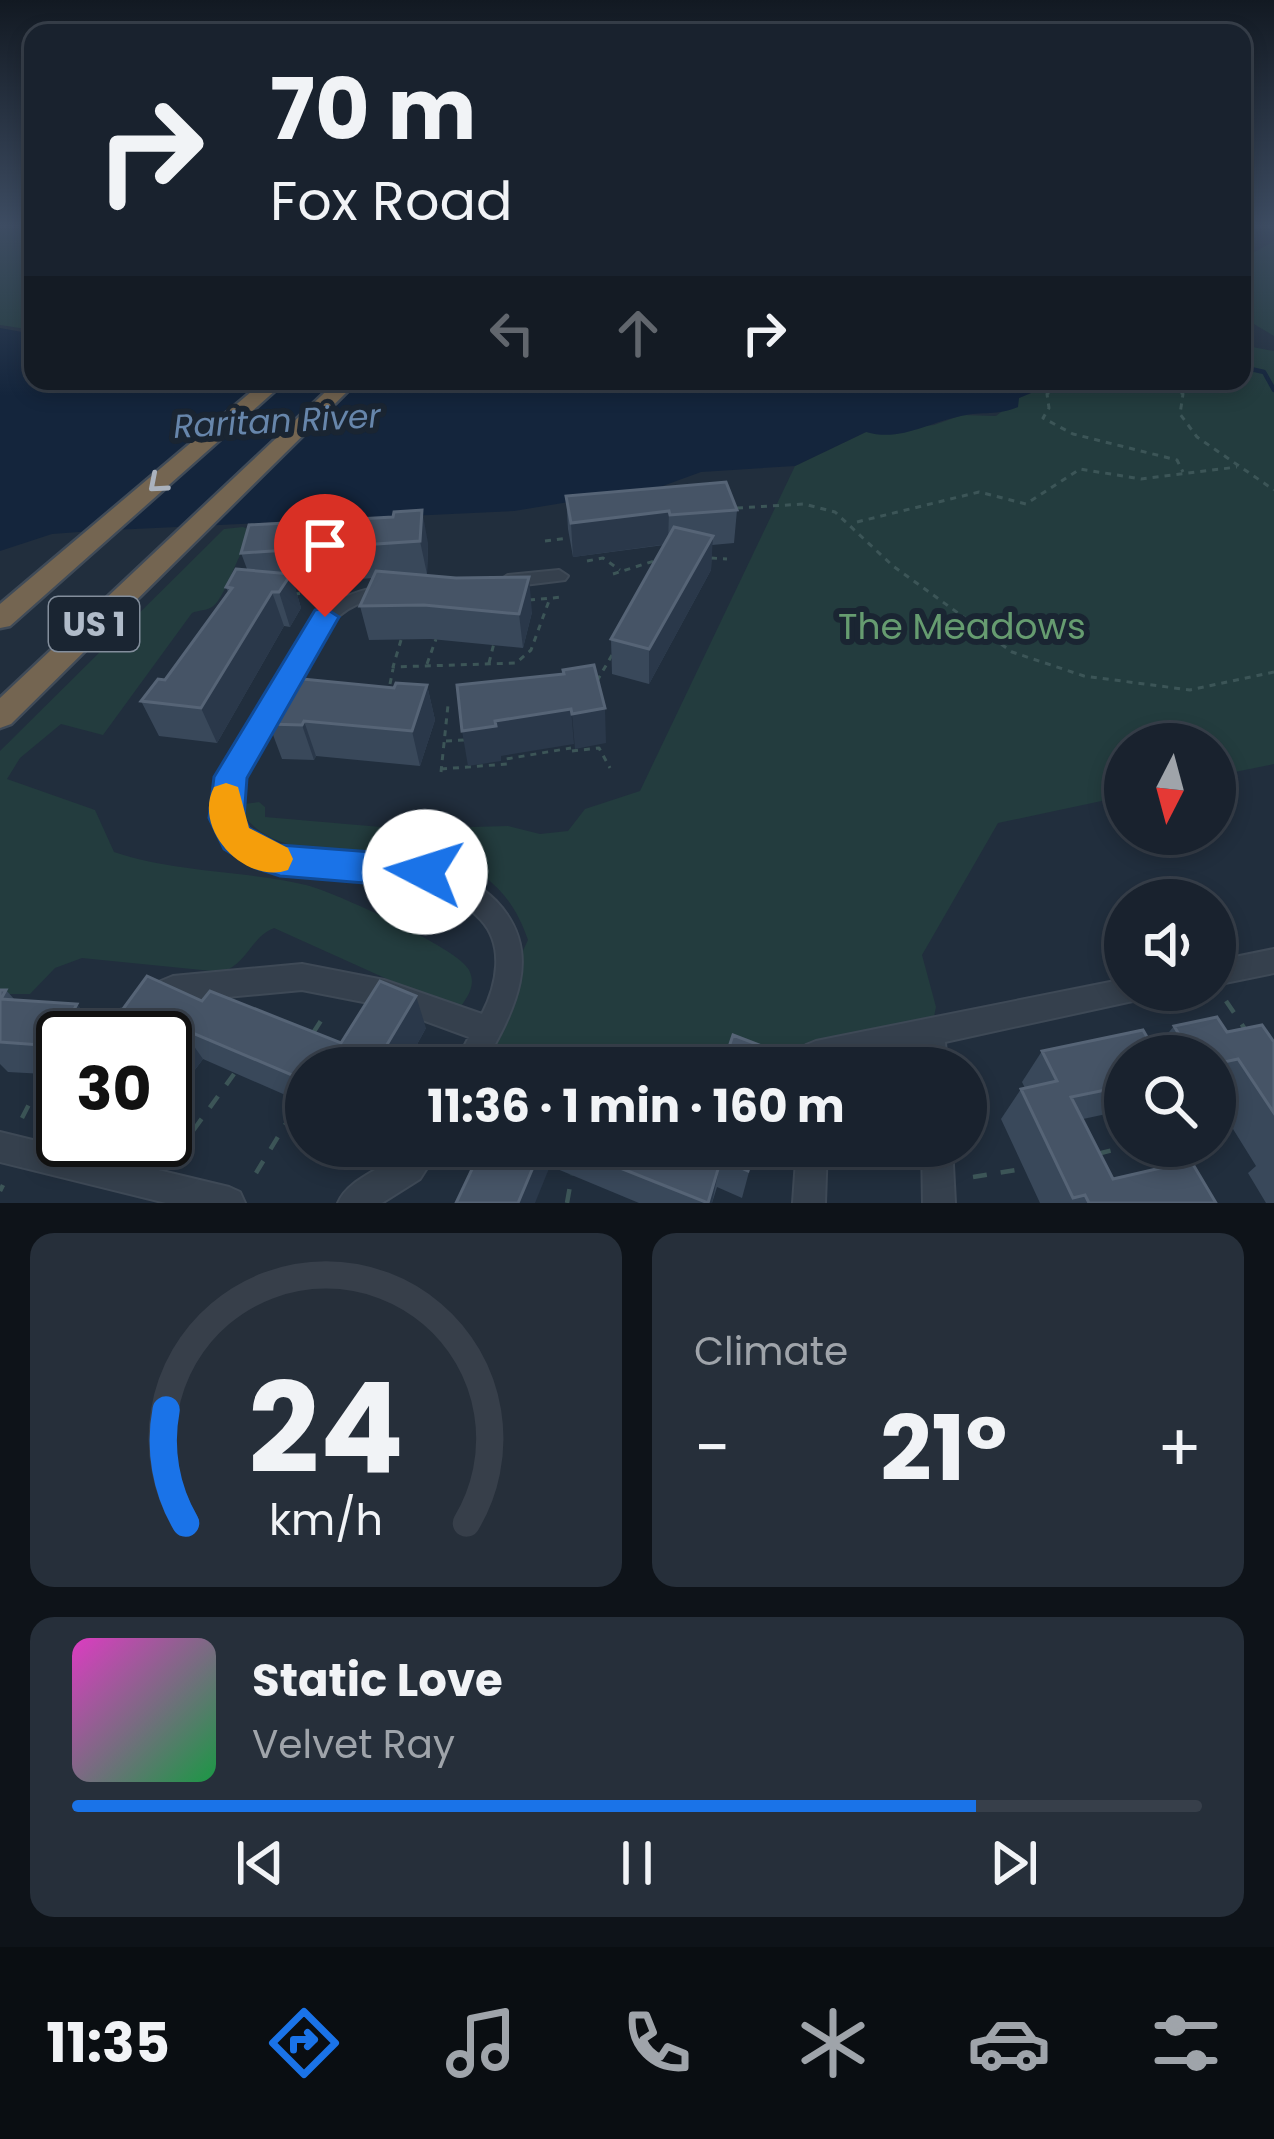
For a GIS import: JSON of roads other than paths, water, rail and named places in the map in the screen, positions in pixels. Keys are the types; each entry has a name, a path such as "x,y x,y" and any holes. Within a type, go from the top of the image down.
{"highway":[{"name":"US 1","path":"0,619 266,390"},
{"name":"US 1","path":"0,716 339,390"}],"street":[{"path":"492,582 559,576"},
{"path":"407,590 351,598 325,617 230,777 226,818 236,838 255,853 280,860 425,872 457,882 490,906 505,931 510,957 504,997 478,1047"},
{"path":"1236,969 1274,961"},
{"path":"144,1011 153,997 173,989 302,977 384,993 487,1030"},
{"path":"854,1047 1104,996"},
{"path":"931,1031 932,1047"},
{"path":"0,1147 36,1149"},
{"path":"113,1167 211,1201"},
{"path":"354,1203 410,1167"},
{"path":"809,1203 811,1167"},
{"path":"938,1167 939,1203"}],"water":[{"name":"Raritan River","path":"0,328 24,332 24,390 1038,390 1019,398 1018,407 1010,410 961,416 902,433 866,432 795,466 701,472 660,487 514,511 52,534 0,551"}],"waterway":[{"path":"1251,369 1264,372 1274,390"}],"park label":[{"name":"The Meadows","path":"962,626"}]}
